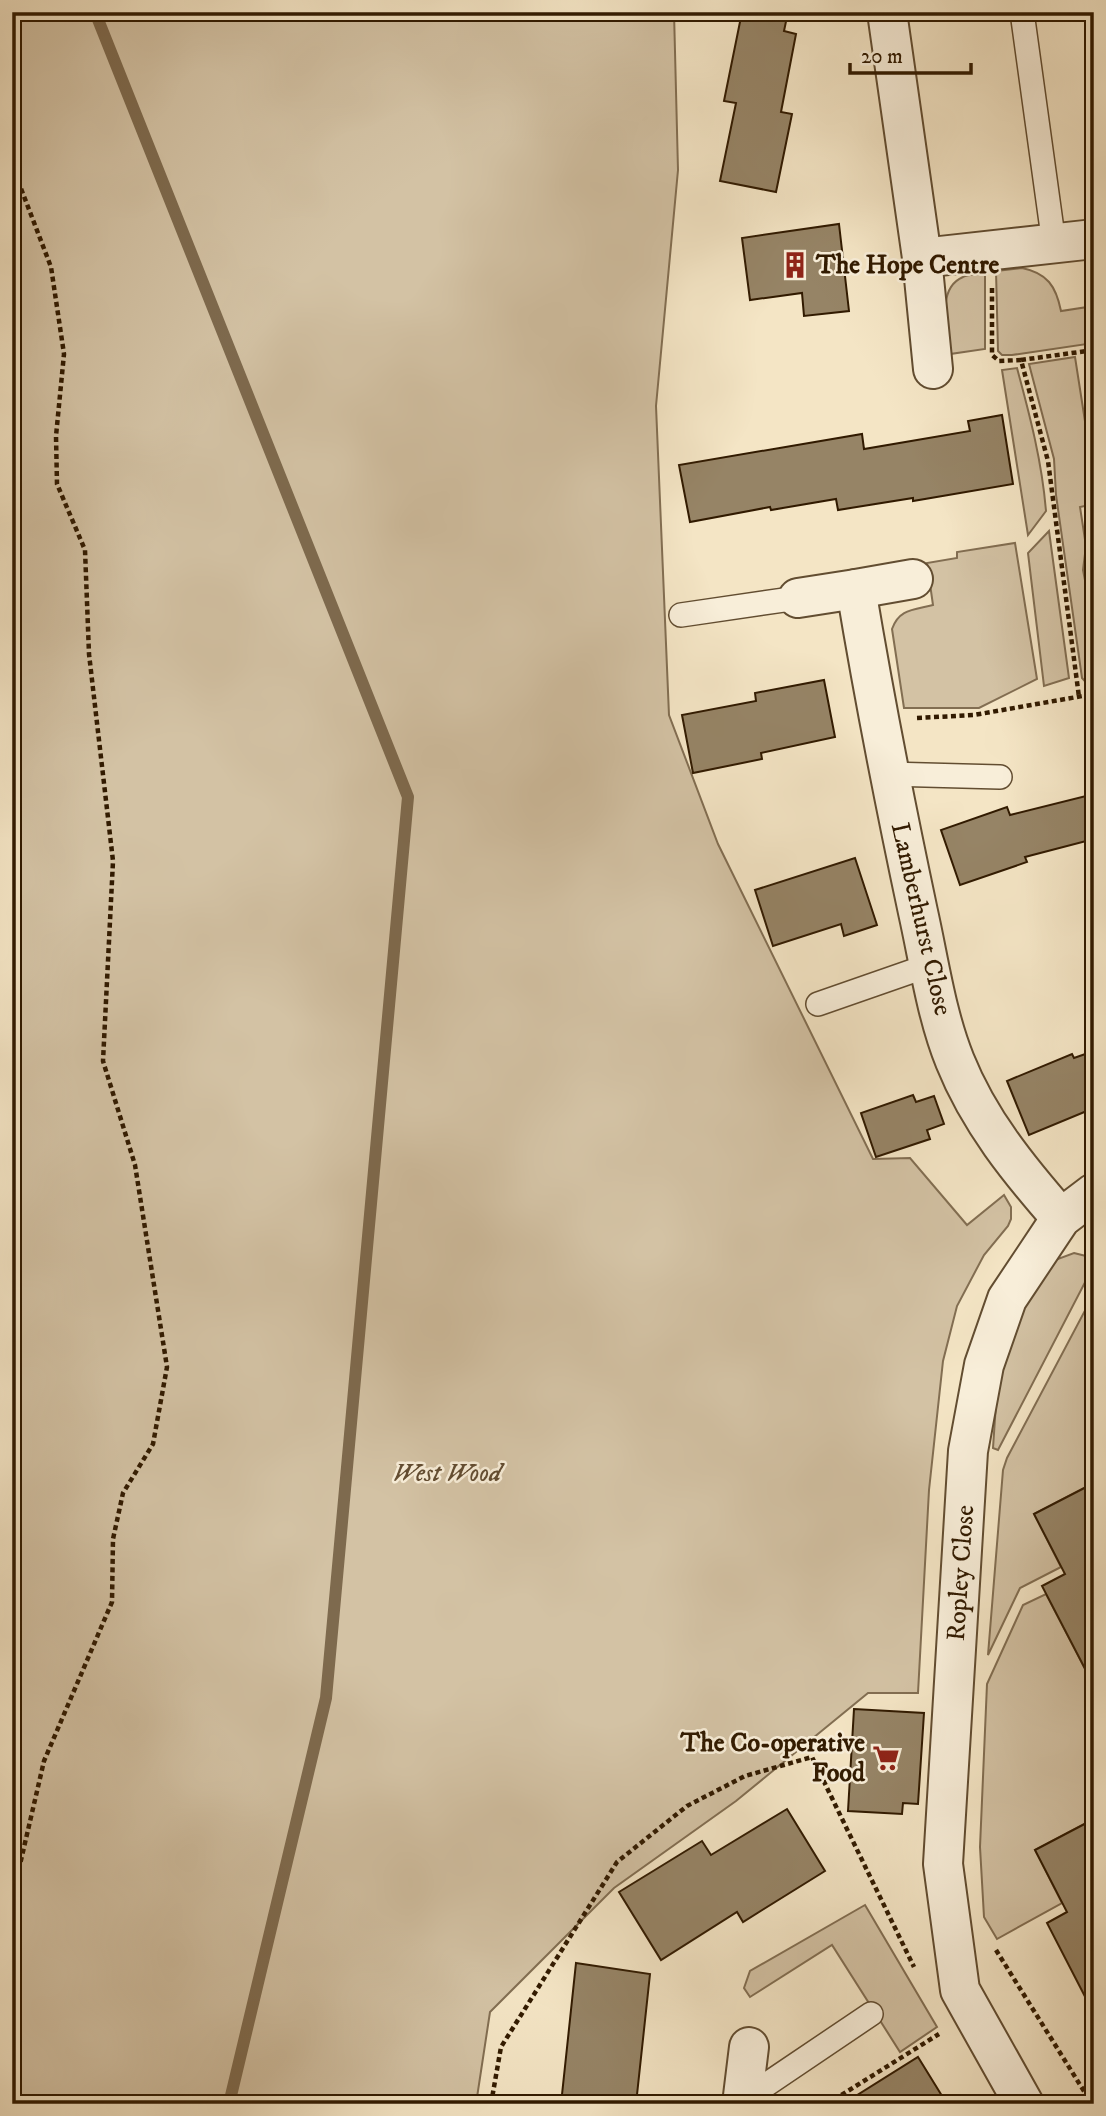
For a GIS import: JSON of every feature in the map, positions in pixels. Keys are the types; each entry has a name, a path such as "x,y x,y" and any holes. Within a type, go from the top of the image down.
{"street":[{"path":"887,12 922,258 933,369"},
{"path":"922,258 1094,239"},
{"path":"798,598 913,579"},
{"name":"Lamberhurst Close","path":"856,589 888,774 940,1013 955,1060 978,1109 1016,1167 1061,1218"},
{"name":"Ropley Close","path":"966,2002 943,1864 968,1451 984,1365 1007,1299 1061,1218 1094,1193"},
{"path":"966,2002 1024,2104"},
{"path":"742,2102 749,2047"}],"lane":[{"path":"1022,12 1054,244"},
{"path":"681,615 798,598"},
{"path":"888,774 1000,776"},
{"path":"818,1004 930,965"},
{"path":"742,2102 871,2014"}],"path":[{"path":"12,165 51,267 64,354 56,436 57,484 85,550 89,654 113,861 103,1061 135,1165 167,1367 153,1444 123,1493 113,1539 112,1602 44,1761 12,1899"},
{"path":"992,251 992,355 999,361 1021,360 1094,350"},
{"path":"1021,360 1048,461 1079,696"},
{"path":"878,720 974,715 1094,694"},
{"path":"491,2104 500,2046 617,1862 687,1806 745,1776 811,1757 926,1990 966,2002"},
{"path":"994,1947 1092,2104"},
{"path":"827,2104 966,2002"}],"green space":[{"name":"West Wood","path":"12,12 674,12 678,170 656,406 669,715 718,844 873,1159 910,1158 967,1225 1004,1195 1011,1207 1008,1226 984,1255 957,1306 943,1361 929,1490 918,1693 868,1693 736,1801 614,1888 490,2012 476,2104 12,2104"},
{"path":"1022,268 1038,273 1049,282 1061,311 1094,306 1094,343 1012,355 1002,355 998,351 996,271"},
{"path":"985,274 985,349 950,354 945,311 949,291 954,283 963,277"},
{"path":"1075,357 1094,479 1094,504 1080,507 1086,546 1083,570 1094,626 1092,689 1082,678 1056,495 1054,459 1029,364"},
{"path":"1017,368 1031,421 1046,511 1028,535 1002,370"},
{"path":"1049,531 1069,678 1044,686 1028,553"},
{"path":"1015,543 1037,679 979,708 904,708 892,629 903,614 933,605 927,563 957,558 957,552"},
{"path":"1074,1253 1094,1258 1094,1265 998,1450 993,1448 997,1389 1007,1342 1024,1301 1055,1260"},
{"path":"1094,1300 1094,1483 1034,1514 1061,1567 1020,1588 988,1655 1003,1470 1090,1301"},
{"path":"1046,1594 1094,1686 1094,1819 1035,1850 1062,1903 997,1939 984,1917 980,1847 987,1684 1023,1605"},
{"path":"865,1905 937,2027 900,2052 832,1945 750,1997 744,1988 750,1971"}],"building":[{"path":"742,12 788,12 784,31 796,34 781,112 792,114 776,192 720,181 736,103 724,101"},
{"name":"The Hope Centre","path":"839,224 849,311 804,316 802,293 750,300 742,238"},
{"path":"1002,415 1013,484 913,501 913,498 838,510 836,499 771,510 770,507 690,522 679,465 862,434 864,449 970,431 968,421"},
{"path":"824,680 835,737 761,753 762,759 693,773 682,715 756,701 755,693"},
{"path":"1094,794 1094,839 1025,857 1027,862 960,885 941,830 1007,807 1010,815"},
{"path":"855,858 877,925 844,936 841,924 773,946 755,890"},
{"path":"1094,1051 1094,1108 1029,1135 1007,1081 1072,1054 1074,1058"},
{"path":"913,1095 916,1102 934,1096 944,1124 927,1130 930,1139 876,1157 861,1113"},
{"path":"1094,1483 1094,1686 1042,1586 1065,1574 1034,1514"},
{"name":"The Co-operative Food","path":"854,1709 924,1713 918,1804 903,1803 902,1814 848,1811"},
{"path":"787,1809 825,1871 743,1922 737,1912 661,1960 619,1892 702,1841 711,1855"},
{"path":"1094,1819 1094,2014 1047,1923 1067,1912 1035,1850"},
{"path":"576,1963 650,1974 636,2104 561,2104"},
{"path":"918,2057 947,2104 843,2104"}],"waterway":[{"path":"95,12 408,797 326,1698 229,2104"}],"place":[{"name":"The Hope Centre","path":"795,265"},
{"name":"The Co-operative Food","path":"886,1758"}]}
